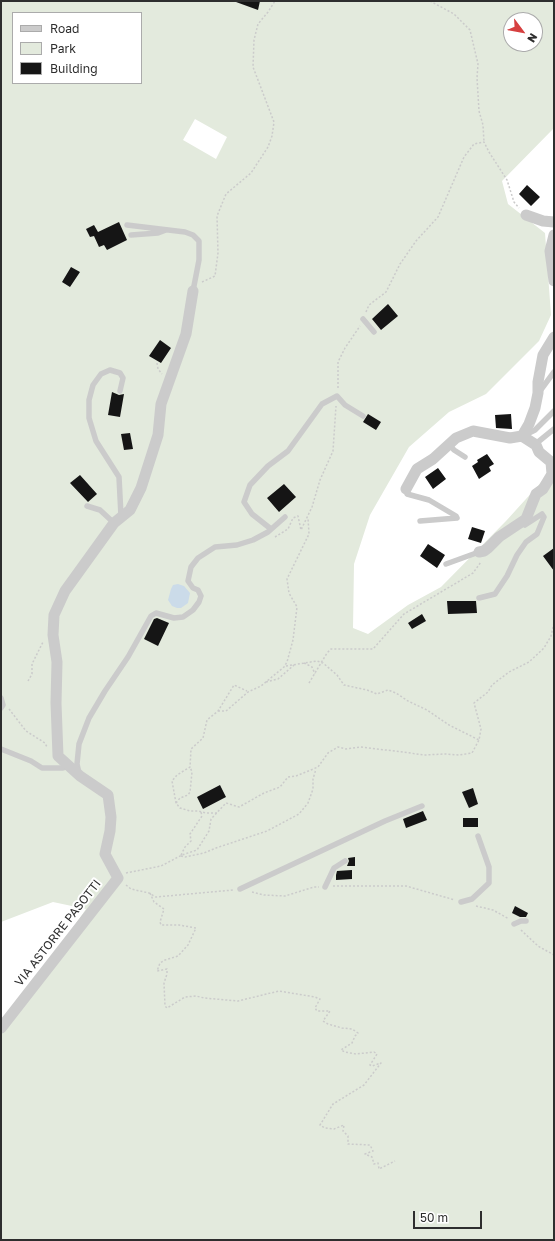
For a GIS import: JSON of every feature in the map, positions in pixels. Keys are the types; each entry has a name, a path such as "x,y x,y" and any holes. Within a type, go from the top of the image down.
{"street":[{"path":"526,215 543,221 554,222"},
{"path":"554,235 550,251 554,281"},
{"name":"VIA ASTORRE PASOTTI","path":"1,1028 118,878 105,854 110,831 108,795 80,776 58,756 56,703 57,662 53,635 54,615 65,591 118,520 130,510 142,488 158,436 161,404 186,334 197,287"},
{"path":"522,436 535,408 543,355 554,337"},
{"path":"406,489 417,469 433,459 456,438 473,431 510,438 522,436 536,445 539,452 551,462 552,474 543,489 536,494 526,519 499,537 484,551 481,556"}],"lane":[{"path":"127,225 185,232 199,241 197,287"},
{"path":"131,235 158,233 166,230"},
{"path":"363,319 374,332"},
{"path":"87,506 100,510 118,520 119,477 96,441 89,418 89,400 93,385 101,374 110,370 120,372 123,378 120,391"},
{"path":"538,393 554,372"},
{"path":"271,529 252,514 244,502 250,485 268,466 288,451 322,404 337,396 345,405 363,416"},
{"path":"522,436 535,430 554,412"},
{"path":"538,442 554,429"},
{"path":"449,444 454,450 465,458"},
{"path":"406,489 407,494 429,500 457,518 420,521"},
{"path":"479,598 495,594 526,542 537,534 544,517 542,514 526,525 516,526"},
{"path":"80,776 77,764 79,744 89,718 128,657 151,616 156,613 174,618 183,617 193,610 199,602 201,596 198,590 193,588 188,581 191,567 198,558 215,547 240,544 253,540 271,529 284,518"},
{"path":"446,564 481,556"},
{"path":"1,698 3,705 1,708"},
{"path":"1,749 31,761 42,768 63,768 69,766"},
{"path":"240,889 385,821 422,806"},
{"path":"461,902 472,899 490,883 489,867 478,836"},
{"path":"325,887 334,868 345,861"},
{"path":"514,924 521,921 526,921"}],"path":[{"path":"197,287 215,276 218,253 217,216 226,194 251,173 268,148 272,136 274,122 253,67 254,40 258,24 275,1"},
{"path":"430,1 454,14 470,30 478,64 477,78 479,111 483,125 484,142 507,180 514,202"},
{"path":"272,538 288,529 293,518 298,516 301,530 312,507 320,480 333,451 338,362 345,348 360,328 369,305 386,292 400,264 416,241 438,217 464,157 474,144 484,142"},
{"path":"218,711 226,710 248,692 264,683 284,667 287,662 293,640 297,607 289,593 287,579 309,534 308,516"},
{"path":"309,683 326,653 331,648 373,650 404,614 473,573 481,556"},
{"path":"554,624 551,636 544,648 528,662 509,672 492,684 488,692 474,703 481,728 479,740 472,753 424,756 360,747 346,749 338,747 328,753 318,767 296,776 288,777 280,787 264,793 240,807 226,803 211,819 209,831 197,850 180,856 161,866 128,872 118,878 131,890 150,893 156,896 240,889 264,895 285,896 314,887 406,886 494,910 510,920 538,946 554,955"},
{"path":"28,681 32,674 32,664 44,641"},
{"path":"284,667 317,661 322,662 329,667 344,685 367,690 377,694 388,690 396,693 408,701 427,710 449,725 479,740"},
{"path":"304,663 312,667 315,674"},
{"path":"264,683 278,679 295,664"},
{"path":"176,803 180,798 188,795 190,792 192,772 190,767 191,749 204,738 207,720 218,711 234,685 248,692"},
{"path":"10,709 26,731 45,743 48,749"},
{"path":"190,767 177,775 172,781 176,803 180,808 190,811 217,813"},
{"path":"180,856 191,856 204,853 267,831 299,814 308,803 316,768"},
{"path":"180,856 185,847 191,841 190,834 202,816 201,811"},
{"path":"150,893 154,902 164,909 160,922 161,925 179,925 196,928 188,945 178,956 160,963 157,971 167,969 164,983 165,1006 167,1008 185,997 196,996 238,1001 279,991 320,999 315,1008 317,1012 330,1011 323,1021 342,1028 352,1029 358,1033 352,1042 341,1050 356,1054 374,1052 377,1054 370,1065 372,1066 381,1063 364,1085 333,1104 320,1125 325,1128 334,1129 344,1125 342,1131 348,1136 348,1144 370,1145 373,1151 365,1154 372,1157 374,1164 378,1163 379,1169 395,1161"}],"green space":[{"path":"1,1 554,1 554,128 502,181 508,204 545,233 551,315 539,341 486,394 449,412 409,447 370,515 354,564 353,628 368,634 408,605 441,587 506,521 545,478 554,483 554,1240 1,1240 1,1022 37,980 86,909 53,902 1,922","holes":["195,119 227,137 216,159 183,140"]}],"water":[{"path":"178,584 184,586 190,593 188,603 181,608 172,606 168,600 173,585"}],"building":[{"path":"236,1 260,1 258,10"},
{"path":"527,185 540,197 531,206 519,194"},
{"path":"119,222 127,240 107,250 104,245 99,247 94,236 90,237 86,229 94,225 98,232"},
{"path":"71,267 80,272 70,287 62,282"},
{"path":"388,304 398,316 381,330 372,319"},
{"path":"160,340 171,348 161,363 149,356"},
{"path":"112,392 119,395 124,394 120,417 108,415"},
{"path":"368,414 381,422 376,430 363,422"},
{"path":"511,414 512,429 496,428 495,415"},
{"path":"130,433 133,449 124,450 121,434"},
{"path":"487,454 494,464 489,467 491,471 479,479 472,466 478,462 477,460"},
{"path":"438,468 446,479 433,489 425,477"},
{"path":"80,475 97,494 88,502 70,483"},
{"path":"284,484 296,497 279,512 267,498"},
{"path":"472,527 485,531 481,543 468,539"},
{"path":"428,544 445,555 437,568 420,556"},
{"path":"554,548 554,571 543,556"},
{"path":"447,601 476,601 477,613 448,614"},
{"path":"422,614 426,621 412,629 408,623"},
{"path":"157,618 169,623 158,646 144,639 154,619"},
{"path":"220,785 226,797 203,809 197,797"},
{"path":"473,788 478,804 469,808 462,792"},
{"path":"423,811 427,820 406,828 403,819"},
{"path":"463,818 478,818 478,827 463,827"},
{"path":"355,857 355,866 347,866 349,861 348,858"},
{"path":"352,870 352,879 336,880 337,871"},
{"path":"515,906 528,913 526,917 520,917 512,913"}]}
